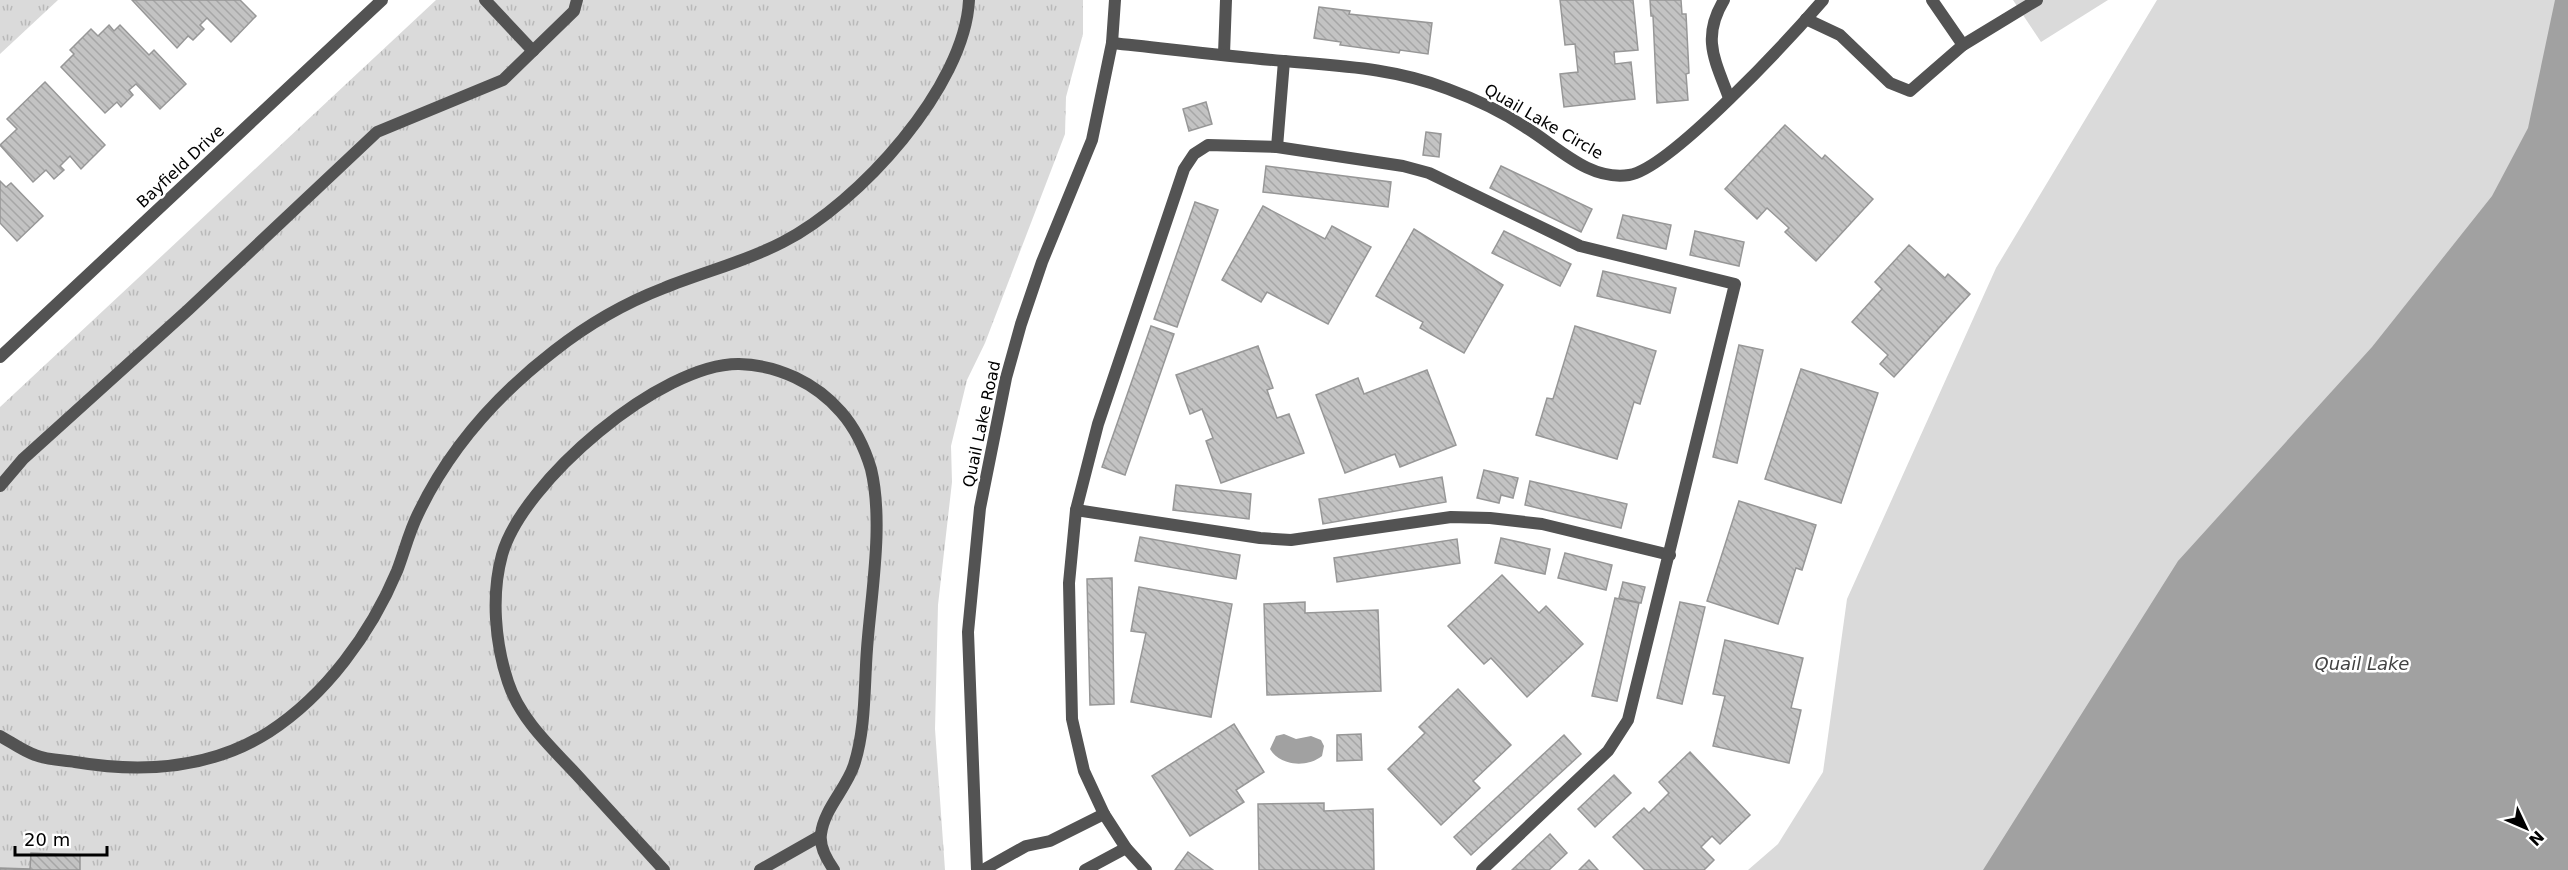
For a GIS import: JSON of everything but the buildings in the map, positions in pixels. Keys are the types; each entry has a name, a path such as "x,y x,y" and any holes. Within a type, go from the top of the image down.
{"street":[{"name":"Bayfield Drive","path":"0,357 382,0"},
{"path":"485,0 533,51"},
{"path":"0,486 23,459 188,310 377,132 503,80 574,11 577,0"},
{"path":"0,736 36,756 95,765 164,768 205,760 241,746 270,731 336,672 362,636 381,604 417,516 433,487 460,444 492,405 555,350 588,326 661,289 783,242 825,216 889,156 933,99 957,50 968,15 969,0"},
{"name":"Quail Lake Road","path":"977,870 968,632 980,508 1006,378 1018,335 1042,262 1092,140 1112,43 1115,0"},
{"path":"1224,54 1226,0"},
{"path":"1724,0 1713,19 1711,50 1728,98"},
{"name":"Quail Lake Circle","path":"1112,43 1284,61 1354,65 1404,74 1488,105 1584,166 1609,176 1631,175 1653,165 1728,98 1823,0"},
{"path":"1932,0 1963,45"},
{"path":"1806,19 1840,35 1890,83 1910,91 1963,45 2037,0"},
{"path":"1277,147 1284,61"},
{"path":"1146,870 1126,848 1104,814 1084,771 1072,718 1069,583 1076,510 1098,424 1184,170 1194,154 1208,145 1277,147 1403,166 1429,173 1580,246 1735,284 1628,720 1619,737 1482,870"},
{"path":"664,870 526,719 509,685 498,642 496,601 502,554 517,524 540,491 581,445 614,417 676,382 712,368 739,364 792,374 841,412 860,439 871,470 875,504 875,538 861,731 854,766 830,810 820,836 825,858 834,870"},
{"path":"1076,510 1260,538 1291,540 1451,518 1490,518 1542,524 1670,555"},
{"path":"983,870 1026,846 1050,841 1104,814"},
{"path":"760,870 820,836"},
{"path":"1085,870 1126,848"}],"green space":[{"path":"0,0 58,0 0,54"},
{"path":"436,0 1083,0 1083,34 1066,97 1065,134 985,343 967,380 951,446 952,482 938,605 935,729 945,870 0,870 0,407"},
{"path":"2013,0 2108,0 2041,42"},
{"path":"2157,0 2568,0 2568,870 1748,870 1778,844 1823,772 1847,599 1996,268"}],"water":[{"name":"Quail Lake","path":"2555,0 2568,0 2568,870 1983,870 2178,561 2372,347 2492,196 2528,128"},
{"path":"1284,734 1296,739 1311,736 1321,740 1324,746 1322,756 1302,764 1280,759 1270,749 1276,736"}]}
